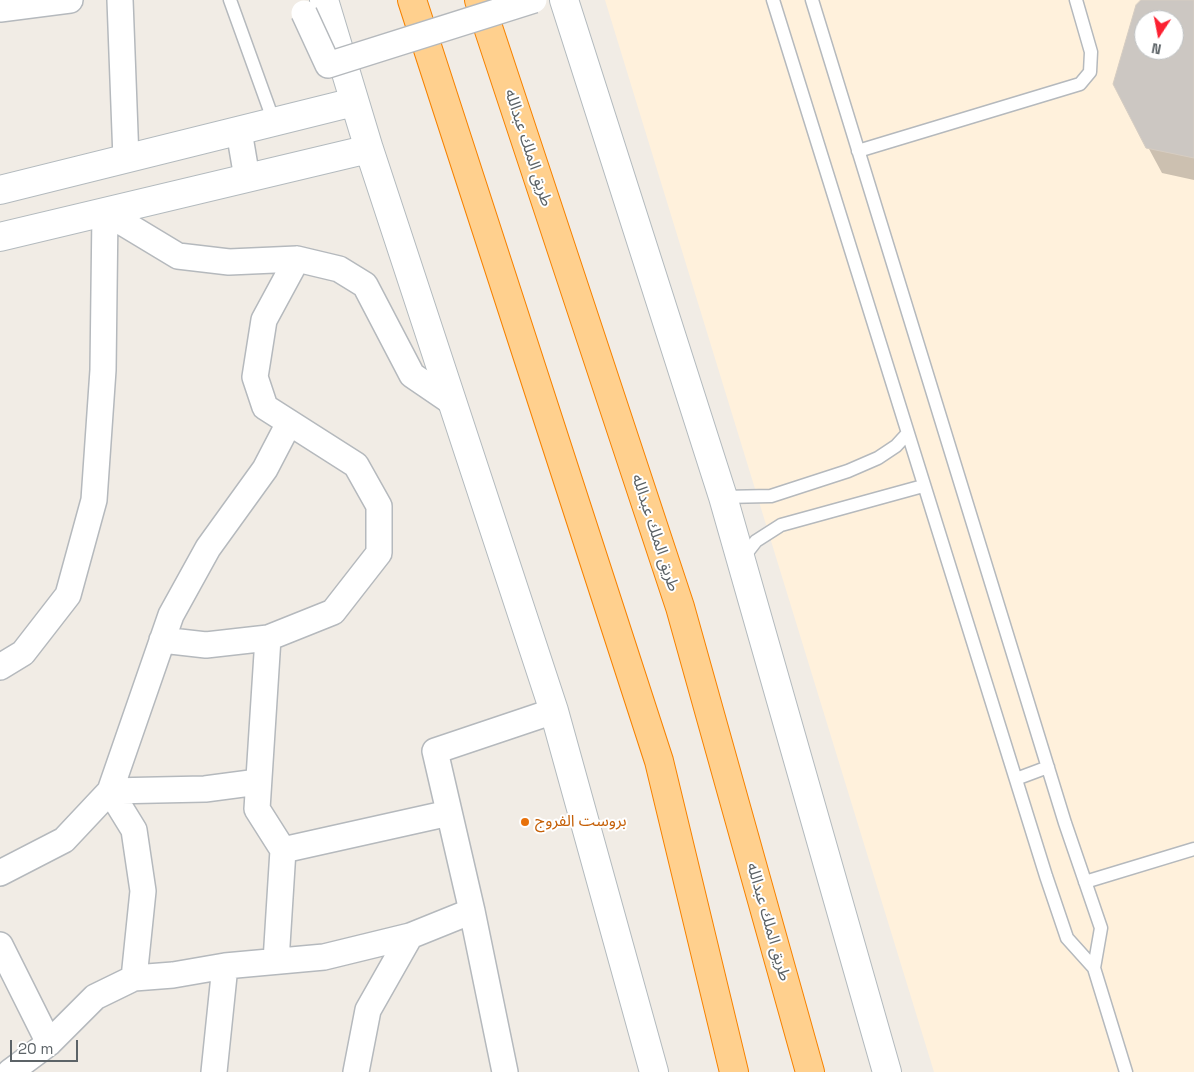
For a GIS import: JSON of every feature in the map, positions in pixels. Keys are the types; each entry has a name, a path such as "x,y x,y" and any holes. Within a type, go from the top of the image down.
{"highway":[{"path":"412,0 659,761 734,1072"},
{"name":"طريق الملك عبدالله","path":"479,0 680,607 810,1072"}],"main road":[{"path":"564,0 723,497 887,1072"},
{"path":"314,6 354,102 554,711 654,1072"},
{"path":"0,190 354,102"},
{"path":"0,238 369,149"}],"street":[{"path":"7,6 70,0"},
{"path":"120,0 126,159"},
{"path":"314,6 328,65 534,0"},
{"path":"239,131 247,178"},
{"path":"104,212 178,256 229,262 297,259 339,269 365,285 412,374 453,403"},
{"path":"0,667 23,653 68,595 94,500 103,370 104,212"},
{"path":"162,640 206,646 268,638 333,612 379,554 379,506 356,465 265,407 255,377 264,320 297,259"},
{"path":"0,873 64,840 110,791 171,615 208,548 265,469 289,423"},
{"path":"268,638 257,809 283,850 276,961"},
{"path":"504,1072 472,911 435,751 554,711"},
{"path":"110,791 205,789 258,782"},
{"path":"110,791 134,830 143,891 134,978"},
{"path":"283,850 449,813"},
{"path":"10,1072 49,1043 95,997 134,978 173,976 225,966 324,957 410,936 472,911"},
{"path":"356,1072 368,1010 410,936"},
{"path":"0,945 49,1043"},
{"path":"214,1072 225,966"}],"lane":[{"path":"230,0 274,122"},
{"path":"773,0 923,486 1067,938 1094,968 1126,1072"},
{"path":"812,0 1048,767 1101,928 1094,968"},
{"path":"858,151 1080,84 1090,72 1091,52 1076,0"},
{"path":"723,497 771,496 848,471 878,458 896,446 907,434"},
{"path":"741,561 756,541 781,525 923,486"},
{"path":"1016,779 1048,767"},
{"path":"1085,882 1194,849"}],"shaded area":[{"path":"605,0 1194,0 1194,1072 934,1072"}],"building":[{"path":"1141,0 1194,0 1194,158 1146,148 1113,84 1134,12 1134,60 1184,60 1184,10 1135,10"}],"place":[{"name":"بروست الفروج","path":"525,822"}]}
